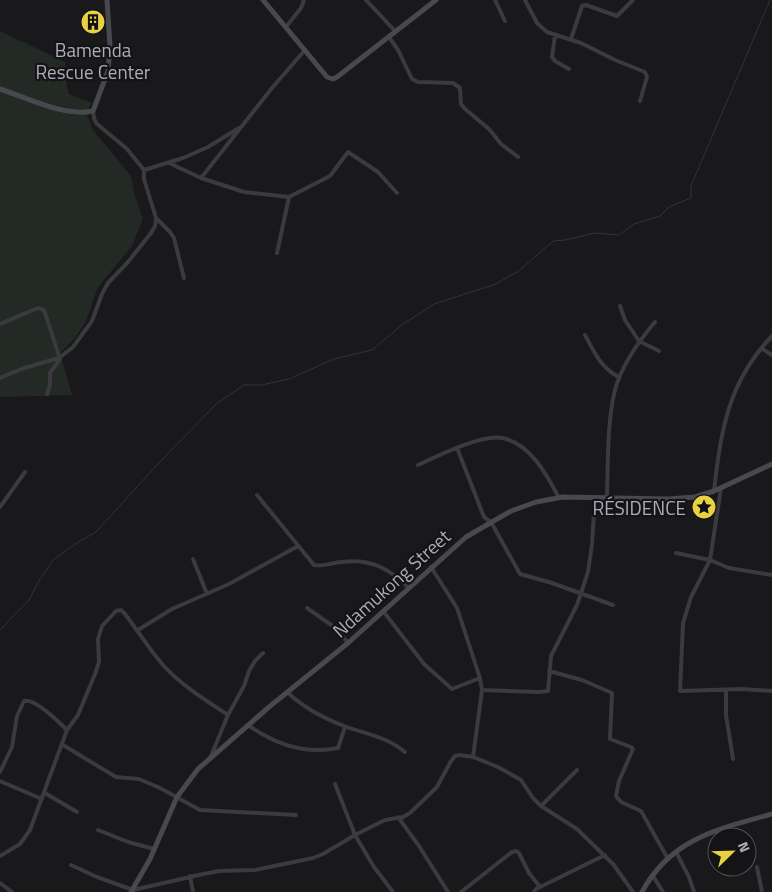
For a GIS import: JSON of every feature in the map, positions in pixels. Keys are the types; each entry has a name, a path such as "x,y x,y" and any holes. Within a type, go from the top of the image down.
{"main road":[{"path":"0,89 68,112 84,113 93,111 108,71 110,46 107,0"},
{"path":"263,0 327,77 333,79 436,0"},
{"name":"Ndamukong Street","path":"132,891 154,849 177,797 198,769 287,692 348,643 466,536 524,506 559,498 682,499 714,491 772,464"},
{"path":"642,892 668,859 690,841 713,831 772,814"}],"street":[{"path":"286,27 301,8 304,0"},
{"path":"366,0 396,32"},
{"path":"495,0 505,21"},
{"path":"525,0 541,28 555,35 581,42 615,60 645,72 647,77 640,101"},
{"path":"571,39 582,6 586,5 617,16 633,0"},
{"path":"555,35 552,57 569,69"},
{"path":"389,37 412,79 418,82 453,83 458,85 460,88 461,104 465,109 490,129 501,144 518,157"},
{"path":"201,178 272,88 306,50"},
{"path":"93,111 96,123 127,149 144,170 144,179 156,218 174,238 184,278"},
{"path":"144,170 208,147 242,126"},
{"path":"169,162 201,178 244,192 289,197 330,176 348,152 378,172 398,192"},
{"path":"277,253 289,197"},
{"path":"0,378 24,368 60,358 84,335 92,321 105,288 151,233 156,218"},
{"path":"620,306 625,320 639,341 659,350"},
{"path":"0,324 42,308 60,358 50,373 50,385 47,394"},
{"path":"607,497 611,410 614,391 629,356 655,322"},
{"path":"584,335 602,364 619,377"},
{"path":"714,491 721,436 727,412 741,376 772,336"},
{"path":"761,348 772,355"},
{"path":"418,465 457,448 501,437 530,454 559,498"},
{"path":"457,448 484,517 491,522 520,574 613,604"},
{"path":"0,508 25,472"},
{"path":"721,488 710,560 691,597 684,616 680,691 772,691"},
{"path":"257,495 314,565 344,562 372,563 388,570 409,588"},
{"path":"482,690 548,691 551,656 569,622 590,561 595,497"},
{"path":"138,630 172,609 244,576 298,546"},
{"path":"676,553 710,560 729,568 772,575"},
{"path":"193,559 207,594"},
{"path":"431,567 457,608 480,678 482,690 473,757"},
{"path":"307,608 337,629 348,643"},
{"path":"0,856 20,844 30,830 45,794 67,730 78,715 95,674 99,662 98,639 102,626 116,610 121,610 138,630 154,655 169,671 197,695 228,715"},
{"path":"383,611 424,664 452,689 480,678"},
{"path":"210,758 252,666 263,653"},
{"path":"550,670 582,680 612,693 610,739 633,749 616,796 621,802 641,810 668,859"},
{"path":"726,690 726,715 733,759"},
{"path":"287,692 310,710 345,727 382,738 405,752"},
{"path":"0,772 12,747 17,716 24,701 31,701 54,717 67,730"},
{"path":"248,725 278,743 301,750 314,751 338,748 345,727"},
{"path":"63,745 116,776 139,779 177,797 193,807 207,812 296,816"},
{"path":"71,865 132,891 190,876 219,871 255,870 314,858 385,820 410,813 437,787 451,760 455,756 460,755 473,757 514,774 541,806 572,825 604,855 613,864 633,892"},
{"path":"541,806 578,770"},
{"path":"0,782 42,799"},
{"path":"335,784 355,835 370,861 393,892"},
{"path":"45,794 77,812"},
{"path":"398,817 448,892"},
{"path":"98,830 128,842 154,849"},
{"path":"461,892 512,852 516,851 540,887"},
{"path":"676,852 686,869 694,892"},
{"path":"534,892 536,889 604,855"},
{"path":"757,867 762,892"},
{"path":"190,876 193,892"},
{"path":"653,876 663,892"},
{"path":"0,883 12,892"}],"shaded area":[{"path":"0,31 65,62 65,78 69,94 92,103 86,112 93,130 131,176 134,193 143,219 132,246 98,287 86,321 76,337 60,353 72,395 0,397"}],"waterway":[{"path":"0,630 29,600 54,559 96,532 217,403 244,385 261,385 289,379 334,359 372,350 403,324 434,304 496,284 520,270 553,241 595,233 619,235 634,224 660,216 669,207 691,198 691,186 770,0"}],"place":[{"name":"Bamenda Rescue Center","path":"93,22"},
{"name":"RÉSIDENCE","path":"704,507"}]}
